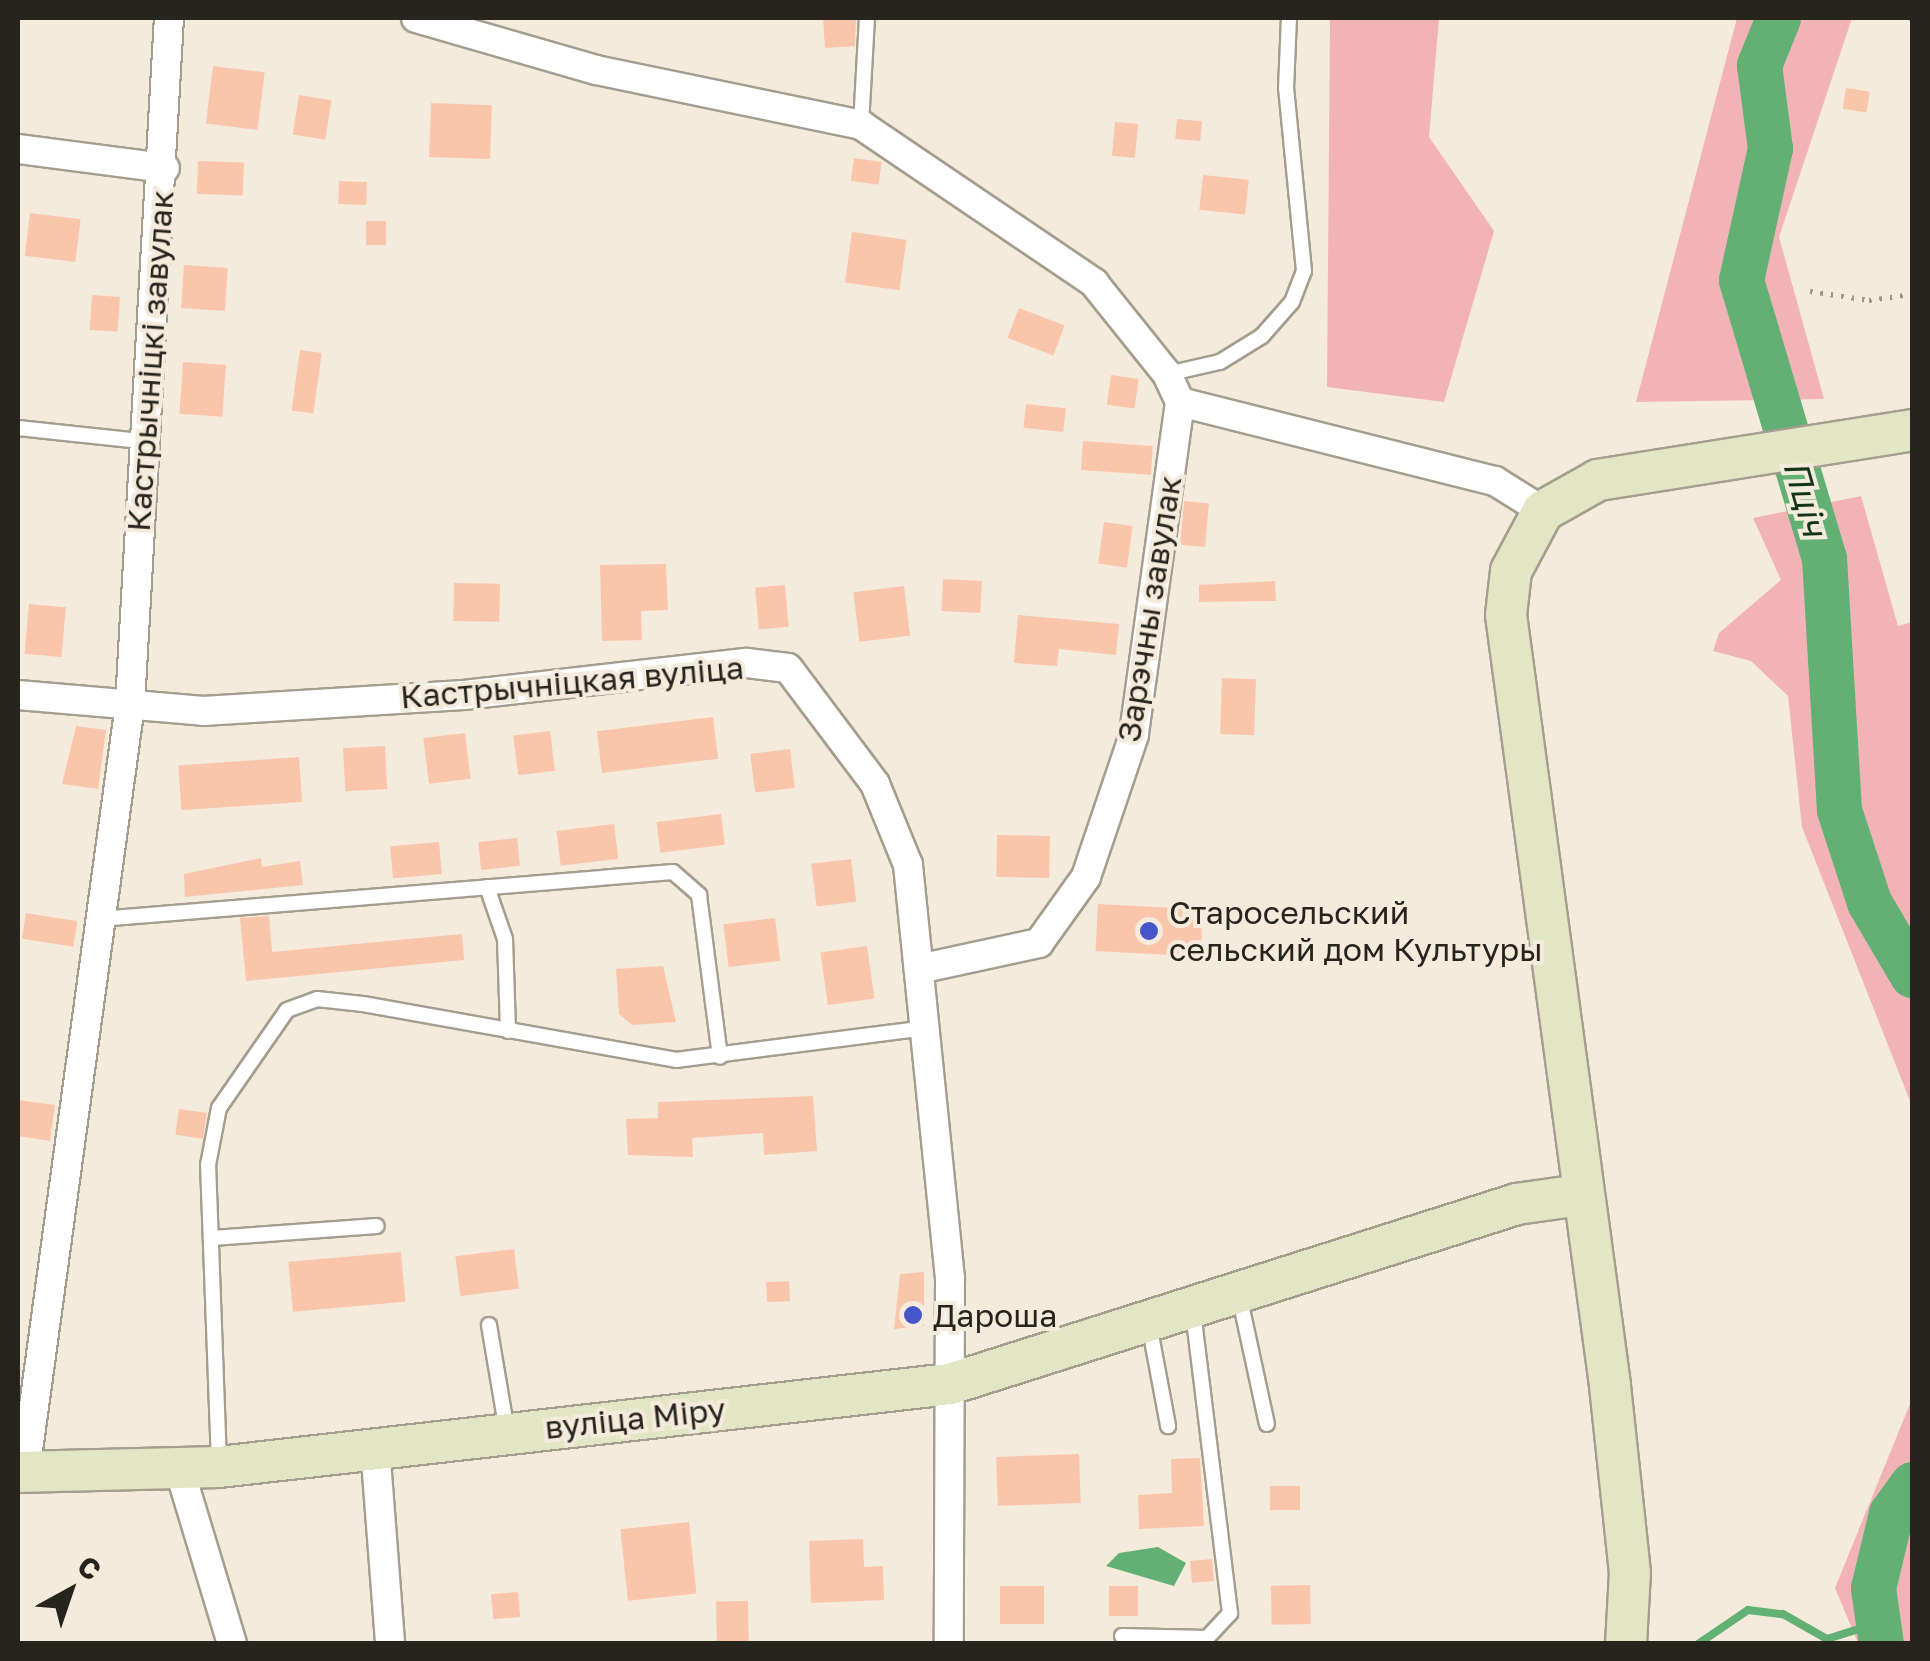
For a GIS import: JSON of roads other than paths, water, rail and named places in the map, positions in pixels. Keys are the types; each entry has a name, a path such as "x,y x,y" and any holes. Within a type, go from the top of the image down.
{"street":[{"name":"Кастрычніцкі завулак","path":"21,1472 130,704 140,441 165,168 170,18"},
{"path":"416,18 596,70 861,124 1094,283 1167,374 1180,402 1495,481 1542,511"},
{"path":"18,149 165,168"},
{"name":"Зарэчны завулак","path":"919,969 1039,943 1086,878 1134,735 1180,402"},
{"path":"1626,1644 1630,1574 1506,615 1511,571 1542,511 1598,480 1738,451 1912,430"},
{"name":"Кастрычніцкая вуліца","path":"18,695 203,711 464,695 747,663 788,668 896,822 919,969"},
{"path":"919,969 950,1278 949,1644"},
{"name":"вуліца Міру","path":"21,1472 219,1466 950,1384 1518,1204 1580,1195"},
{"path":"375,1447 390,1644"},
{"path":"178,1468 232,1644"}],"lane":[{"path":"861,124 870,80 867,18"},
{"path":"1167,374 1220,362 1262,336 1292,302 1304,271 1286,89 1289,18"},
{"path":"18,428 140,441"},
{"path":"100,918 674,872 690,880 720,1057"},
{"path":"487,887 506,939 508,1031"},
{"path":"219,1466 208,1165 219,1108 287,1010 317,999 626,1054 720,1057 925,1028"},
{"path":"213,1238 377,1226"},
{"path":"1239,1294 1267,1424"},
{"path":"1122,1636 1207,1638 1230,1613 1192,1309"},
{"path":"1149,1323 1168,1426"},
{"path":"489,1325 507,1432"}],"waterway":[{"name":"Пціч","path":"1778,18 1759,65 1770,148 1741,280 1824,558 1839,810 1869,902 1912,975"},
{"name":"Пціч","path":"1881,1644 1873,1588 1891,1513 1912,1484"},
{"path":"1698,1644 1748,1610 1783,1614 1827,1639 1878,1623"}],"place":[{"name":"Старосельский сельский дом Культуры","path":"1149,931"},
{"name":"Дароша","path":"913,1315"}]}
